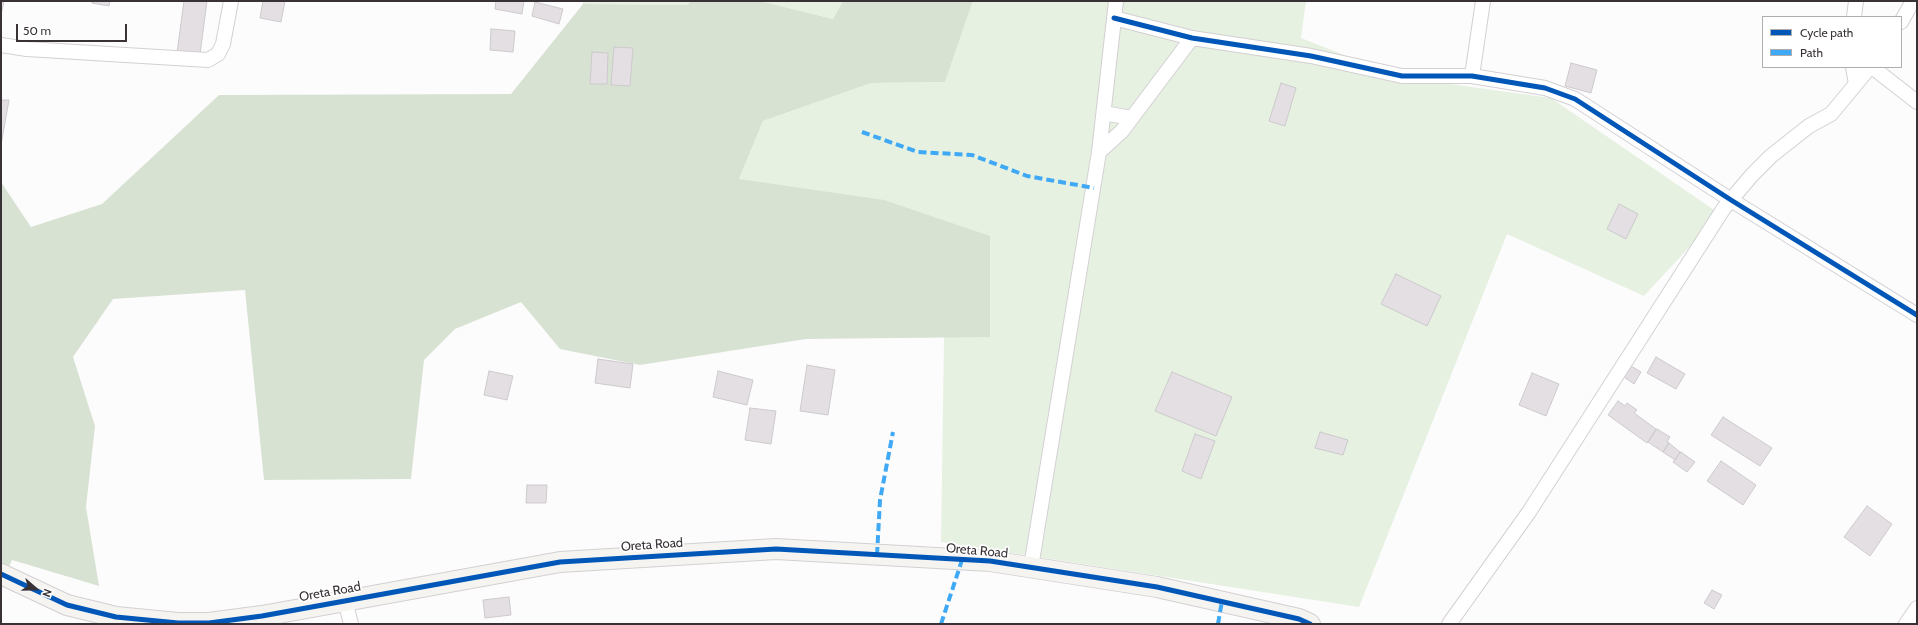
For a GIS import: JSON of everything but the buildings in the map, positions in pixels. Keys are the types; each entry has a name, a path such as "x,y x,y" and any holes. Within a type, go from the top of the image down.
{"street":[{"path":"1,45 27,49 208,60 218,54 223,44 231,1"},
{"path":"1031,567 1099,152 1116,1"},
{"path":"1472,76 1483,1"},
{"path":"1854,16 1856,1"},
{"path":"1902,20 1914,1"},
{"path":"1114,18 1192,38 1311,56 1402,76 1472,76 1545,88 1575,100 1731,200 1917,315"},
{"path":"1099,152 1122,131 1192,38"},
{"path":"1852,68 1856,84"},
{"path":"1449,624 1529,512 1731,200 1752,175 1771,156 1809,126 1831,114 1870,68"},
{"path":"1872,68 1917,102"},
{"path":"1104,113 1131,118"},
{"name":"Oreta Road","path":"1,574 67,605 116,617 178,623 209,623 262,616 560,562 776,549 990,561 1157,587 1299,619 1310,624"},
{"path":"345,601 351,624"},
{"path":"1906,624 1917,608"}],"green space":[{"path":"583,1 690,1 688,5 583,4"},
{"path":"690,1 760,1 833,19 843,1 973,1 945,82 871,83 763,121 739,179 884,200 990,236 990,337 806,339 640,365 560,349 521,302 455,329 424,360 411,479 264,480 245,290 113,299 73,357 95,426 86,507 99,586 12,560 1,585 1,182 31,227 102,204 219,95 511,94 583,4 688,5"},
{"path":"760,1 843,1 833,19"},
{"path":"973,1 1306,1 1301,38 1400,77 1551,98 1720,214 1644,296 1507,234 1359,607 941,542 944,337 990,337 739,179 763,121 871,83 945,82"}],"marked path":[{"path":"862,132 918,152 972,155 1027,176 1094,188"},
{"path":"877,555 880,500 893,432"},
{"path":"941,624 962,560"},
{"path":"1218,624 1222,601"}],"cycle path":[{"path":"1114,18 1192,38 1311,56 1402,76 1472,76 1545,88 1575,99 1731,200 1917,315"},
{"path":"1,574 67,605 116,617 178,623 209,623 262,616 560,562 776,549 990,561 1157,587 1299,619 1310,624"}]}
